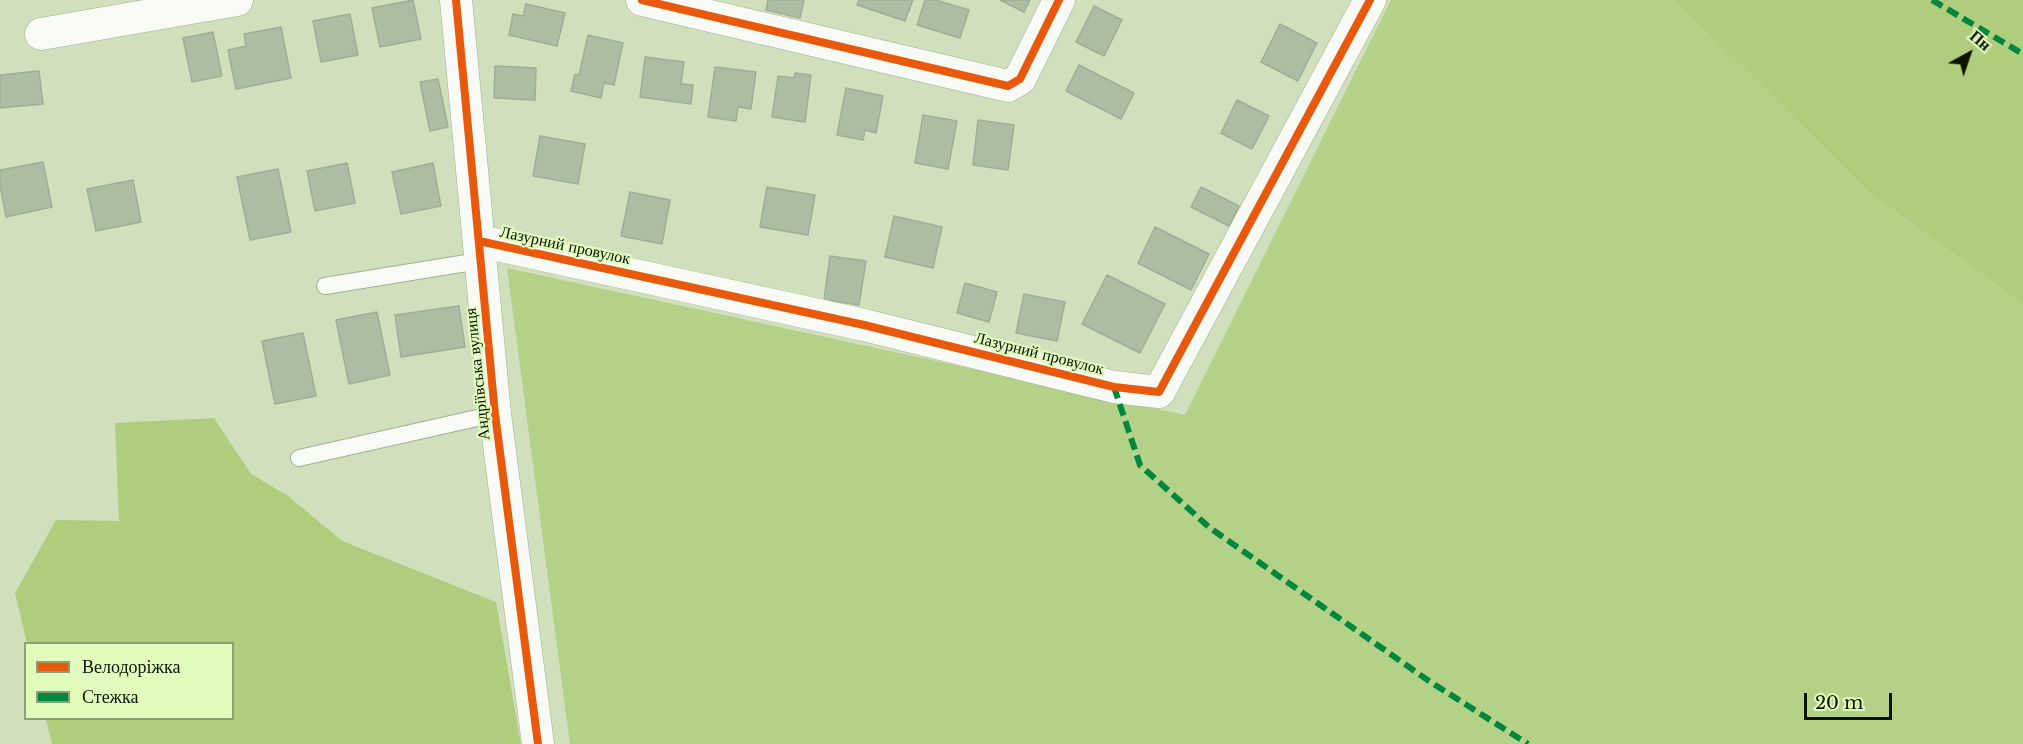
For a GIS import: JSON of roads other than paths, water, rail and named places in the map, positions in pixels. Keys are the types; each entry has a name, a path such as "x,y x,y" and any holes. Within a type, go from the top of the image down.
{"street":[{"path":"41,34 237,0"},
{"name":"Андріївська вулиця","path":"456,0 495,414 538,744"},
{"path":"642,0 1008,86 1020,79 1059,0"},
{"name":"Лазурний провулок","path":"479,251 864,325 1114,387 1159,392 1370,0"}],"lane":[{"path":"325,286 479,251"},
{"path":"299,458 495,414"}]}
